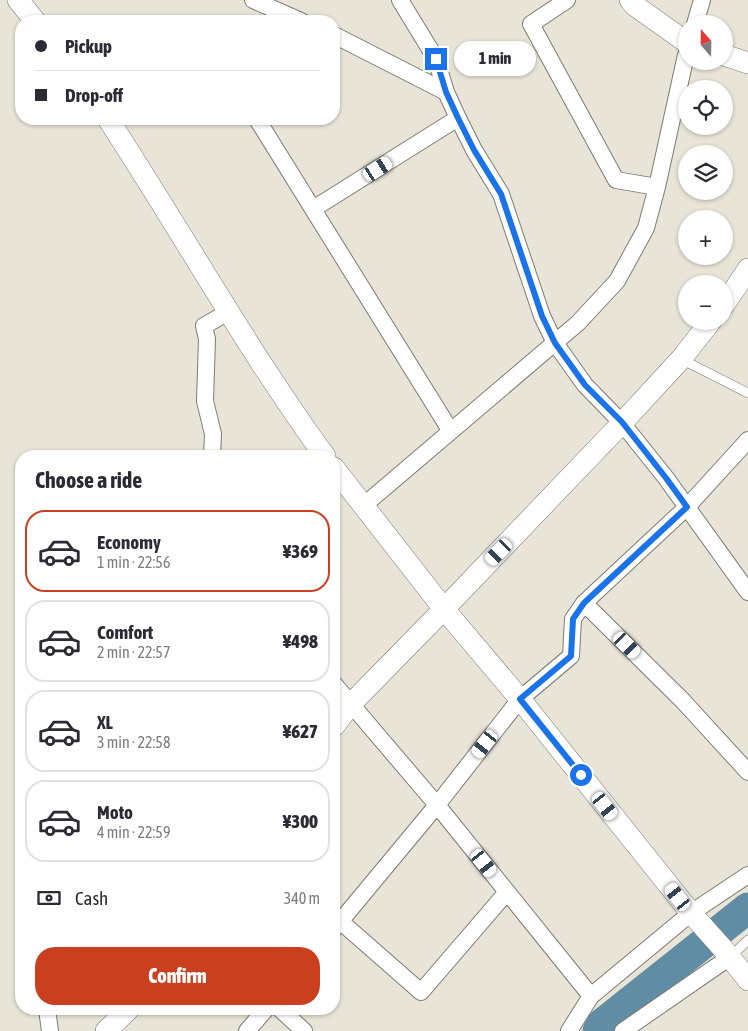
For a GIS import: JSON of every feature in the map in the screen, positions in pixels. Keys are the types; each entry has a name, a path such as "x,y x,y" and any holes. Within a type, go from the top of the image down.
{"street":[{"path":"18,0 29,15"},
{"path":"254,0 288,15"},
{"path":"400,0 436,59 446,92 458,118 474,150 501,194 542,316 555,343 585,385 622,422 666,478 748,592"},
{"path":"567,0 531,24 616,180 657,187"},
{"path":"630,0 634,5 678,36"},
{"path":"698,15 702,0"},
{"path":"340,38 446,92"},
{"path":"733,59 748,63"},
{"path":"362,506 578,323 618,281 646,228 683,70"},
{"path":"313,209 458,118"},
{"path":"112,125 146,177 228,312 303,427 320,450"},
{"path":"261,125 450,430"},
{"path":"733,292 748,269"},
{"path":"212,450 213,434 205,401 207,339 204,326 228,312"},
{"path":"340,718 351,704 622,422 681,359 704,330"},
{"path":"340,921 437,805 520,699 571,656 573,619 584,603 687,507 748,440"},
{"path":"340,476 444,609 520,699 694,916 748,980"},
{"path":"584,603 683,700 748,772"},
{"path":"340,691 437,805 591,996"},
{"path":"568,1031 591,996 748,875"},
{"path":"340,927 421,992 507,892"},
{"path":"623,1031 727,954"},
{"path":"48,1015 50,1031"},
{"path":"106,1031 123,1015"},
{"path":"247,1031 261,1015"},
{"path":"287,1015 304,1031"}],"lane":[{"path":"681,359 748,392"},
{"path":"727,954 748,940"}],"waterway":[{"path":"598,1031 602,1024 748,908"},
{"path":"602,1024 607,1031"}],"route":[{"path":"436,59 446,92 458,118 474,150 501,194 542,316 555,343 585,385 622,422 687,507 584,603 573,619 571,656 520,699 581,775"}]}
